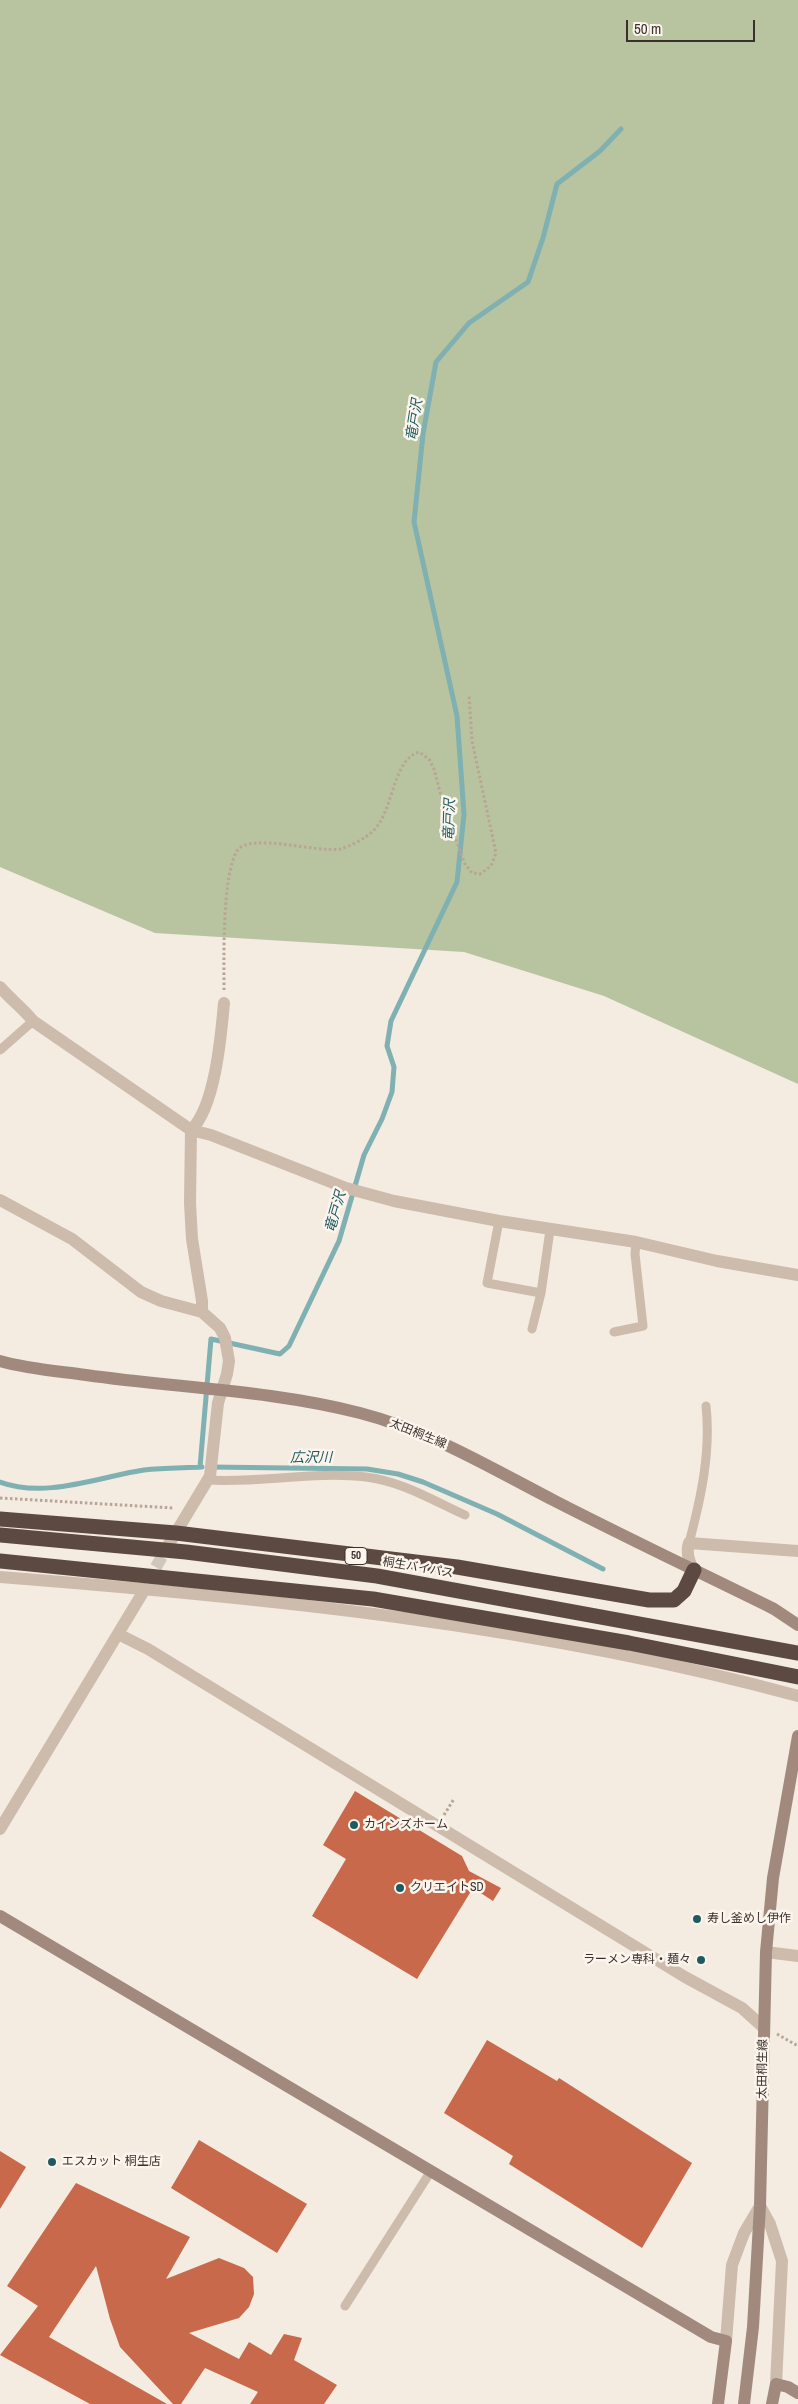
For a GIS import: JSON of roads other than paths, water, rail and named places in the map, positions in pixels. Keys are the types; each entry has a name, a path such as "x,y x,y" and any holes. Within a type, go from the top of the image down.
{"highway":[{"name":"50","path":"0,1519 456,1567 649,1600 674,1600 684,1590 694,1570"},
{"name":"桐生バイパス","path":"0,1535 186,1552 377,1576 798,1653"},
{"path":"0,1561 373,1599 629,1643 798,1677"}],"main road":[{"name":"太田桐生線","path":"0,1361 101,1378 299,1401 358,1413 405,1428 445,1444 774,1609 798,1625"},
{"name":"太田桐生線","path":"744,2404 753,2327 760,2206 766,1952 773,1878 798,1736"},
{"path":"0,1916 711,2337 726,2341 718,2404"},
{"path":"772,2404 776,2384 788,2387 798,2393"}],"street":[{"path":"0,987 10,999 23,1007 33,1021 191,1130 211,1135 346,1188 394,1201 550,1230 636,1242 717,1261 798,1275"},
{"path":"202,1312 191,1221 191,1130 201,1120 210,1088 221,1041 224,1003"},
{"path":"0,1200 72,1239 141,1292 161,1302 202,1312 220,1328 225,1338 229,1361 223,1391 218,1403 210,1478 172,1538"},
{"path":"694,1570 689,1562 689,1543 798,1551"},
{"path":"0,1577 322,1606 498,1632 687,1667 798,1696"},
{"path":"0,1829 145,1589"},
{"path":"118,1634 148,1649 685,1977 742,2008 764,2027"},
{"path":"766,1952 798,1956"},
{"path":"726,2341 732,2266 744,2233 760,2206"},
{"path":"760,2206 770,2224 782,2266 776,2384"}],"lane":[{"path":"0,1050 33,1021"},
{"path":"499,1221 487,1283 542,1293"},
{"path":"532,1330 542,1293 550,1230"},
{"path":"614,1332 643,1326 635,1254 636,1242"},
{"path":"689,1543 706,1465 708,1427 706,1406"},
{"path":"210,1478 366,1477 394,1483 465,1516"},
{"path":"345,2306 431,2171"}],"waterway":[{"name":"竜戸沢","path":"200,1467 211,1339 280,1354 289,1346 339,1241 364,1155 382,1119 392,1092 394,1067 387,1046 391,1021 457,882 464,814 457,716 414,522 423,434 436,362 469,323 528,282 543,238 557,184 600,151 621,129"},
{"name":"広沢川","path":"0,1482 17,1487 53,1488 144,1470 202,1467"},
{"name":"広沢川","path":"210,1467 367,1469 398,1474 423,1482 497,1514 603,1569"}],"tunnel":[{"path":"147,1583 169,1544"}],"place":[{"name":"カインズホーム","path":"354,1825"},
{"name":"クリエイトSD","path":"400,1888"},
{"name":"寿し釜めし伊作","path":"697,1919"},
{"name":"ラーメン専科・麺々","path":"701,1960"},
{"name":"エスカット 桐生店","path":"52,2162"}]}
